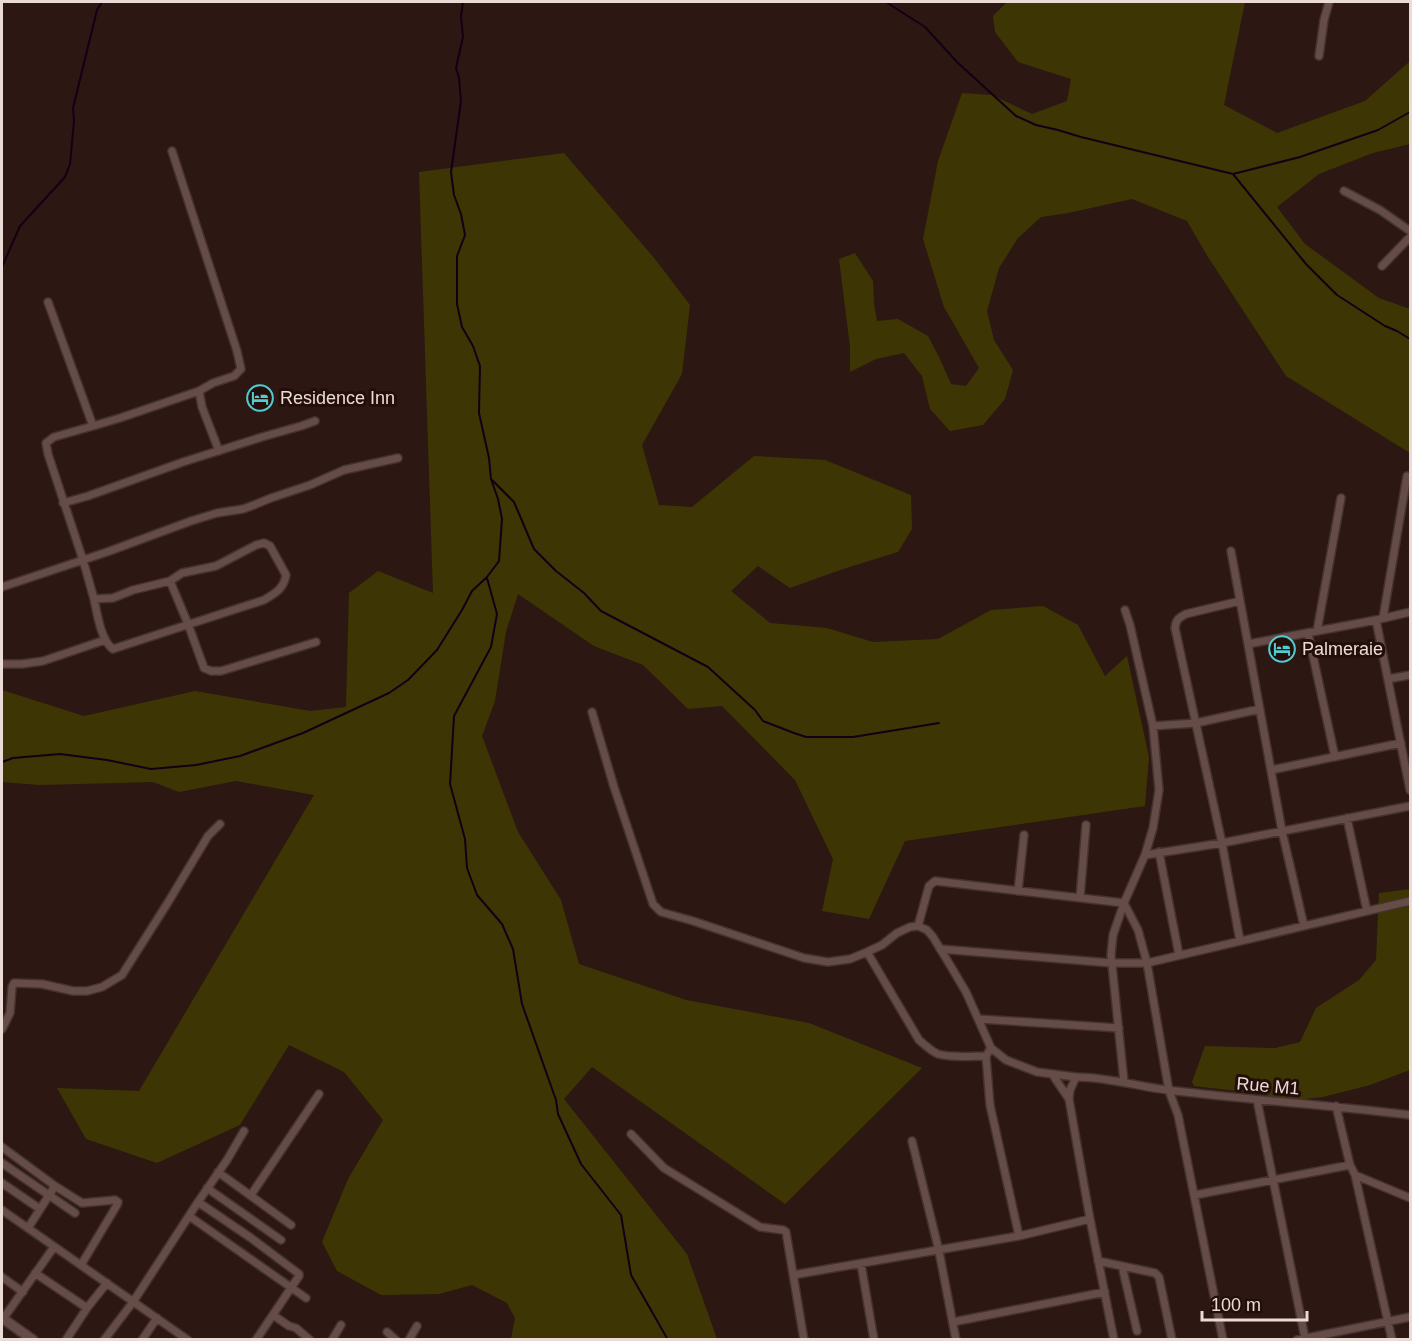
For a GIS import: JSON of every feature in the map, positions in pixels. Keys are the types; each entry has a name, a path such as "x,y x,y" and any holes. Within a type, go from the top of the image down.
{"main road":[{"path":"2,1318 33,1340"}],"street":[{"path":"1319,56 1329,2"},
{"path":"93,599 113,598 133,590 170,581 182,573 216,566 264,543 270,546 286,575 285,583 278,592 264,600 113,649 105,640 93,599 83,560 48,454 46,442 54,437 199,390 234,376 241,369 234,340 172,151"},
{"path":"1344,191 1380,210 1410,231"},
{"path":"1382,266 1410,237"},
{"path":"48,302 93,426"},
{"path":"199,390 202,407 219,451"},
{"path":"63,503 183,462 315,421"},
{"path":"2,587 191,521 243,509 344,470 398,458"},
{"path":"1407,476 1379,619 1388,680 1410,790"},
{"path":"1317,631 1341,498"},
{"path":"1231,551 1282,831 1304,926"},
{"path":"170,581 204,668 211,671 221,671 316,642"},
{"path":"1240,602 1186,614 1179,617 1175,628 1222,843 1240,941"},
{"path":"1124,1082 1111,955 1113,935 1153,828 1159,790 1153,726 1125,610"},
{"path":"1248,644 1410,612"},
{"path":"1308,633 1335,757"},
{"path":"2,664 43,661 105,640"},
{"path":"1388,680 1410,675"},
{"path":"1153,726 1196,723 1260,710"},
{"path":"592,712 653,904 661,912 804,958 828,962 850,959 867,952 910,927 918,926 927,930 966,992 992,1048 986,1056 990,1105 1019,1236"},
{"path":"1271,770 1401,744"},
{"path":"1144,855 1222,843 1410,806"},
{"path":"1347,818 1367,911"},
{"path":"2,1029 10,1013 14,983 42,984 73,991 87,991 102,987 122,975 208,836 220,824"},
{"path":"1080,898 1086,825"},
{"path":"1018,891 1024,835"},
{"path":"1159,852 1179,955"},
{"path":"918,926 929,886 935,881 1124,903"},
{"path":"940,949 1112,963 1147,963 1410,901"},
{"path":"1124,903 1138,930 1147,963 1169,1091 1179,1115 1223,1340"},
{"path":"867,952 919,1040 928,1048 946,1056 986,1056"},
{"path":"979,1019 1119,1028"},
{"name":"Rue M1","path":"992,1048 1006,1060 1037,1072 1093,1077 1169,1091 1410,1115"},
{"path":"1052,1074 1069,1099"},
{"path":"1076,1077 1069,1099 1114,1340"},
{"path":"251,1195 319,1094"},
{"path":"1257,1100 1301,1339 1410,1317"},
{"path":"1336,1106 1350,1165 1355,1175 1392,1340"},
{"path":"104,1340 133,1302 244,1131"},
{"path":"631,1134 664,1168 760,1227 783,1230 788,1237 804,1340"},
{"path":"912,1141 939,1251 956,1340"},
{"path":"2,1147 82,1203 115,1200 118,1202 81,1265"},
{"path":"2,1163 75,1214"},
{"path":"1195,1195 1350,1165"},
{"path":"218,1172 291,1225"},
{"path":"1355,1175 1410,1198"},
{"path":"2,1183 40,1209"},
{"path":"28,1228 55,1186"},
{"path":"207,1188 281,1240"},
{"path":"198,1202 299,1274 256,1340"},
{"path":"2,1210 185,1339"},
{"path":"189,1216 306,1298"},
{"path":"793,1275 1019,1236 1090,1219"},
{"path":"2,1318 54,1247"},
{"path":"1098,1261 1155,1273 1159,1277 1172,1340"},
{"path":"861,1264 874,1340"},
{"path":"1122,1266 1137,1330"},
{"path":"35,1273 87,1308"},
{"path":"2,1277 22,1292"},
{"path":"66,1340 106,1283"},
{"path":"952,1322 1105,1292"},
{"path":"273,1315 296,1328 310,1340"},
{"path":"142,1340 157,1318"},
{"path":"332,1340 341,1325"},
{"path":"409,1340 417,1326"},
{"path":"387,1332 396,1340"}],"shaded area":[{"path":"1007,2 1245,2 1224,105 1277,133 1365,101 1410,61 1410,144 1373,153 1319,174 1277,207 1305,244 1379,298 1410,309 1410,453 1286,376 1187,221 1132,199 1041,217 1018,238 999,268 987,311 994,340 1013,370 1005,399 983,425 950,431 930,409 922,376 904,353 876,359 850,372 850,347 839,259 855,253 873,281 877,321 898,319 928,336 951,384 966,386 979,368 944,307 923,239 938,161 962,93 992,95 1032,114 1067,101 1071,79 1018,62 995,32 993,16"},
{"path":"564,153 655,259 690,305 682,374 642,445 659,505 692,507 754,456 825,460 911,495 912,529 898,552 790,588 758,566 731,591 770,623 827,628 873,642 938,639 991,610 1043,606 1078,625 1105,676 1127,656 1149,757 1145,806 905,841 869,919 822,911 833,859 795,780 722,706 688,709 643,665 594,646 518,594 506,632 495,701 482,736 518,832 561,900 579,964 686,1000 809,1023 922,1068 785,1204 592,1067 564,1099 687,1254 717,1339 511,1339 515,1318 507,1303 472,1285 439,1294 381,1295 337,1271 322,1242 348,1179 383,1120 344,1072 289,1045 240,1125 157,1163 86,1139 57,1088 139,1091 314,795 236,781 179,792 153,782 40,785 2,782 2,690 84,716 195,691 310,711 346,707 349,593 378,571 433,593 419,172"},
{"path":"1410,889 1410,1070 1370,1085 1323,1097 1295,1100 1194,1086 1192,1082 1205,1046 1275,1048 1300,1042 1316,1008 1359,980 1376,960 1379,893"}],"waterway":[{"path":"2,267 20,226 65,177 70,164 73,108 97,10 102,2"},
{"path":"2,762 13,758 60,754 151,769 196,765 240,756 303,733 389,693 408,680 437,650 472,591 499,561 502,519 491,479 479,413 480,366 473,346 462,327 457,304 457,256 465,235 454,195 451,172 461,101 456,68 463,37 461,17 463,2"},
{"path":"886,2 925,27 957,62 1016,116 1036,125 1233,174 1306,264 1337,295 1410,339"},
{"path":"1233,174 1300,157 1378,130 1410,112"},
{"path":"492,480 514,502 534,549 556,571 584,593 601,611 708,667 755,710 763,721 806,737 853,737 939,723"},
{"path":"487,578 497,614 491,647 454,716 450,784 465,839 467,868 477,895 502,924 513,949 522,1004 556,1100 558,1114 581,1164 621,1215 631,1275 668,1340"}],"place":[{"name":"Residence Inn","path":"260,398"},
{"name":"Palmeraie","path":"1282,649"}]}
